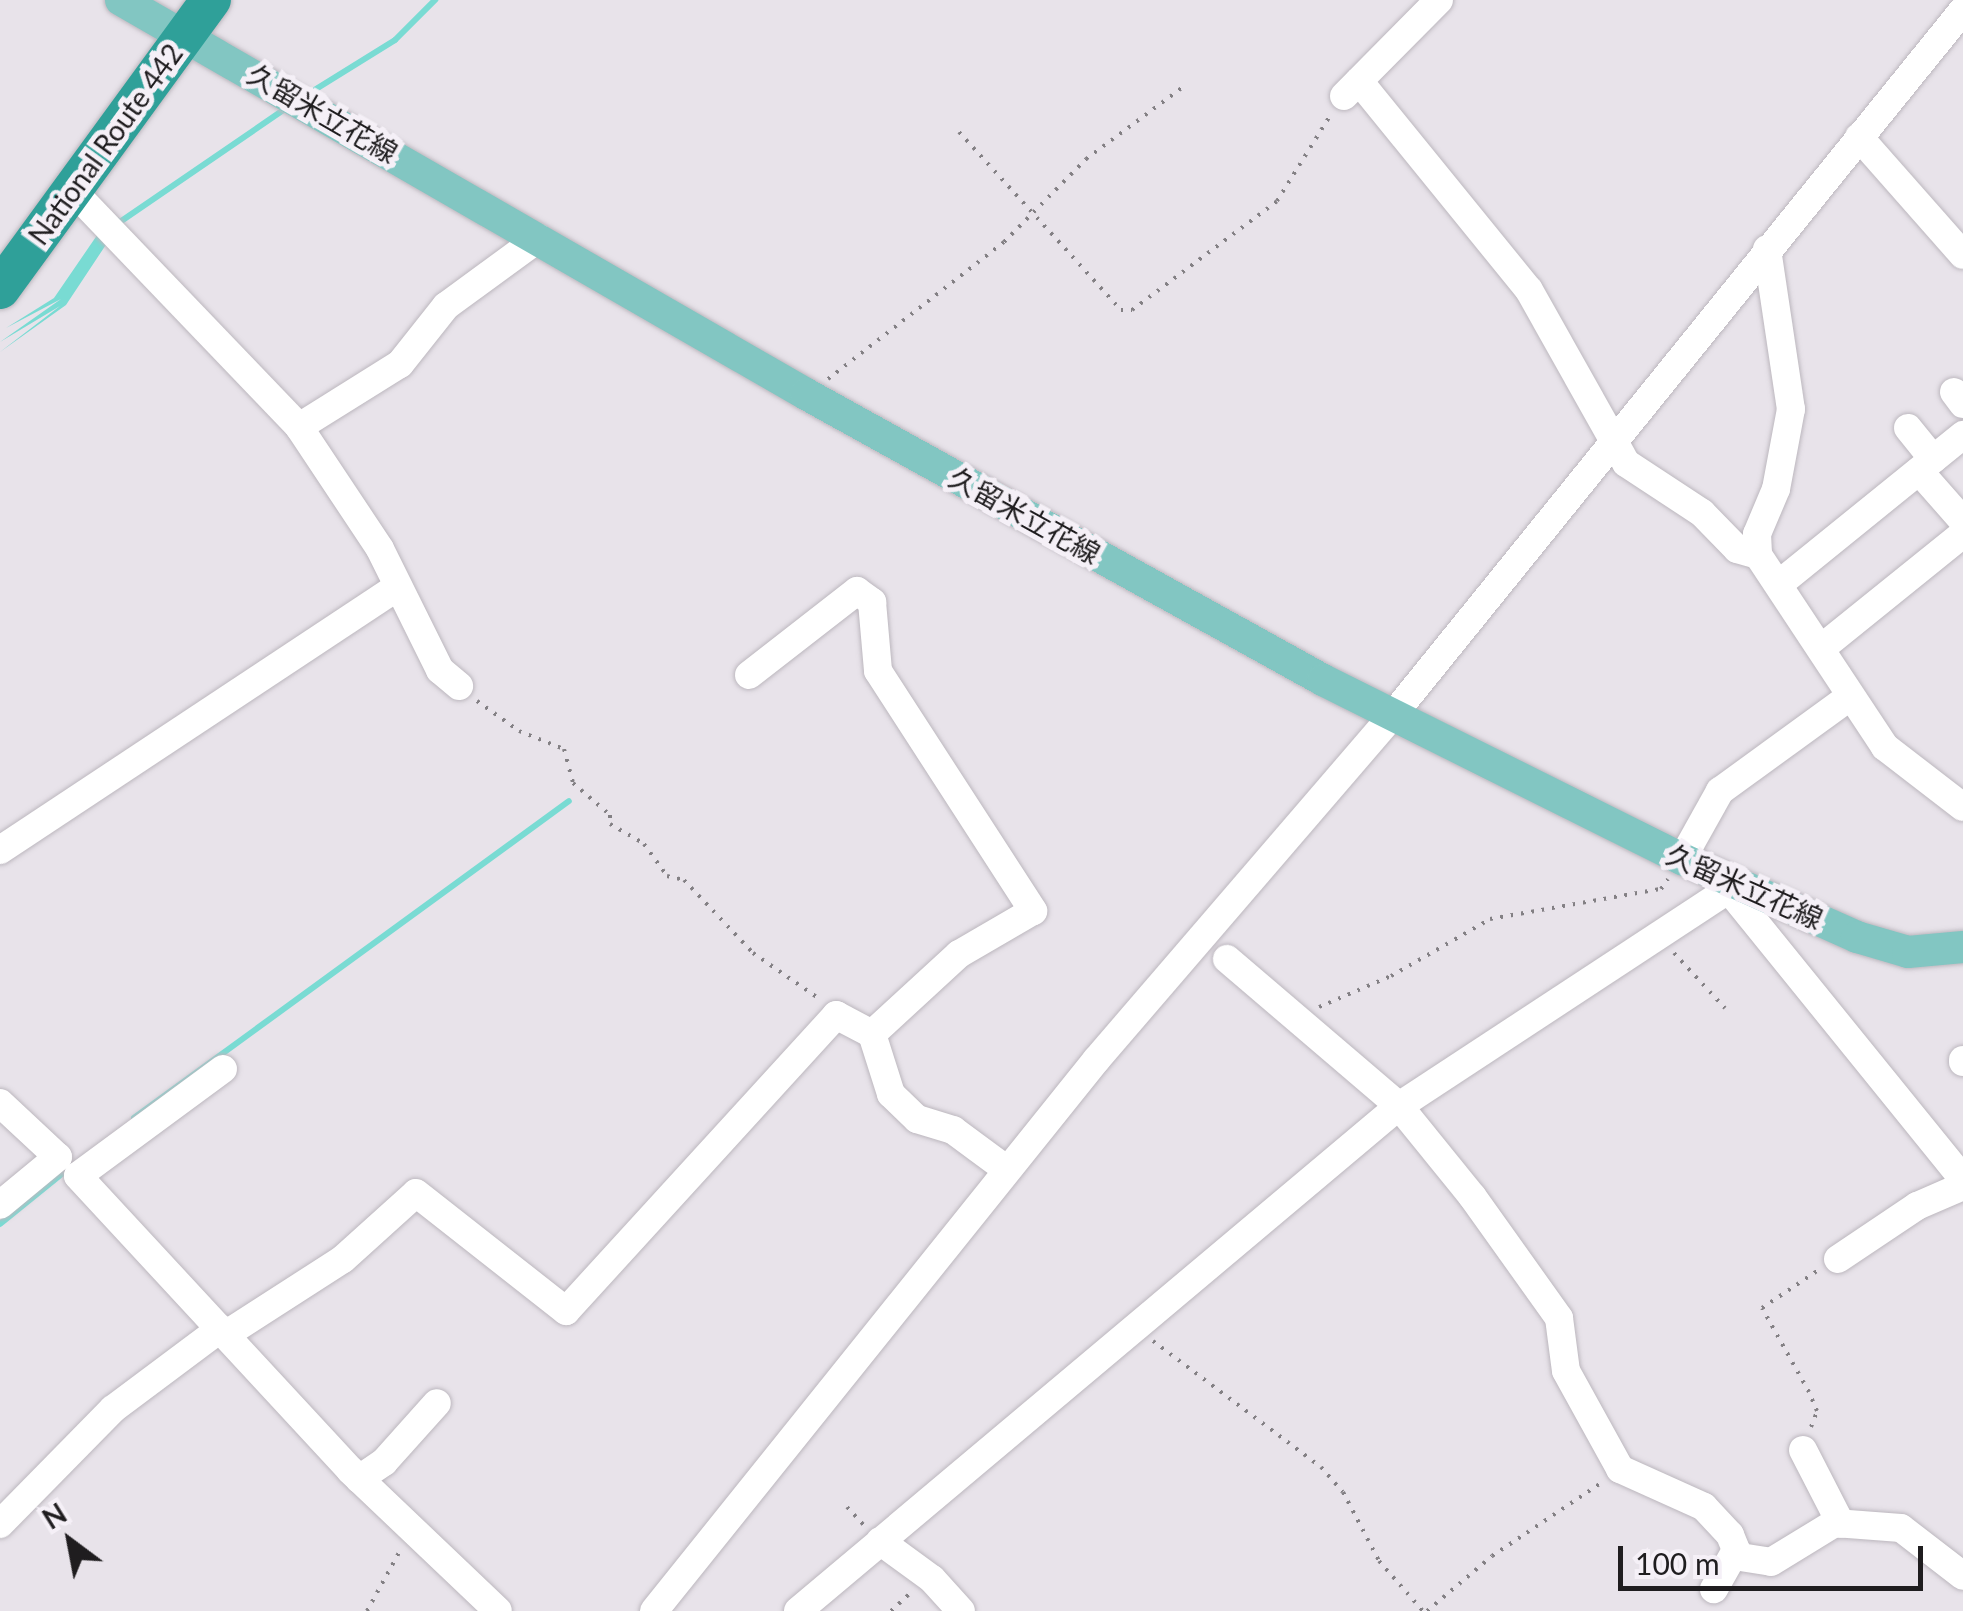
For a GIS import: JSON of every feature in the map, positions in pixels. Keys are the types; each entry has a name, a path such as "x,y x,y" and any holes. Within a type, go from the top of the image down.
{"highway":[{"name":"National Route 442","path":"0,289 211,0"}],"main road":[{"name":"久留米立花線","path":"121,0 186,33 806,394 1392,715 1734,886 1891,947 1963,947"}],"street":[{"path":"1439,0 1352,89 1529,290 1590,390 1610,443 1626,463 1702,513 1738,549 1758,555 1824,646 1848,698 1885,747 1963,807"},
{"path":"654,1611 1007,1170 1392,715 1963,10"},
{"path":"1859,137 1963,255"},
{"path":"72,190 299,426 398,587 440,670 459,686"},
{"path":"299,426 400,364 446,306 539,238"},
{"path":"1758,555 1792,408 1767,249"},
{"path":"1908,428 1926,465 1963,521"},
{"path":"1779,584 1963,435"},
{"path":"1824,646 1963,534"},
{"path":"749,675 857,581 878,612 878,671 1034,911 959,954 872,1034"},
{"path":"0,850 398,587"},
{"path":"1682,859 1720,791 1848,698"},
{"path":"798,1611 1136,1322 1399,1106 1734,886 1963,1182 1917,1206 1838,1259"},
{"path":"1226,959 1399,1106 1559,1318 1566,1372 1620,1469 1704,1507 1730,1535 1734,1556 1714,1589"},
{"path":"0,1524 113,1408 372,1237 416,1194 566,1311 836,1016 872,1034 891,1094 918,1119 980,1146 1007,1170"},
{"path":"223,1069 78,1176 360,1479 498,1611"},
{"path":"0,1102 58,1157 0,1205"},
{"path":"360,1479 437,1403"},
{"path":"1803,1450 1841,1524"},
{"path":"1734,1556 1772,1562 1841,1524 1900,1528 1963,1576"},
{"path":"880,1541 961,1611"}],"path":[{"path":"806,394 1004,242 1086,159 1183,87"},
{"path":"959,132 1121,310 1132,310 1277,201 1352,89"},
{"path":"459,686 518,732 564,749 573,783 610,815 610,824 644,844 667,876 684,880 753,952 836,1016"},
{"path":"1297,1019 1391,976 1490,919 1662,889 1682,859"},
{"path":"1662,934 1681,965 1725,1008"},
{"path":"1803,1450 1817,1411 1762,1308 1838,1259"},
{"path":"1136,1322 1169,1358 1189,1366 1320,1467 1343,1492 1380,1561 1425,1611 1492,1556 1620,1469"},
{"path":"367,1611 411,1529"}],"shaded area":[{"path":"118,217 121,222 66,305 0,352 60,306 0,342 61,299 6,328 54,298 102,228"}],"waterway":[{"path":"308,94 395,40 435,0"},
{"path":"114,226 285,109"},
{"path":"134,1118 569,801"},
{"path":"0,1224 68,1169"}]}
